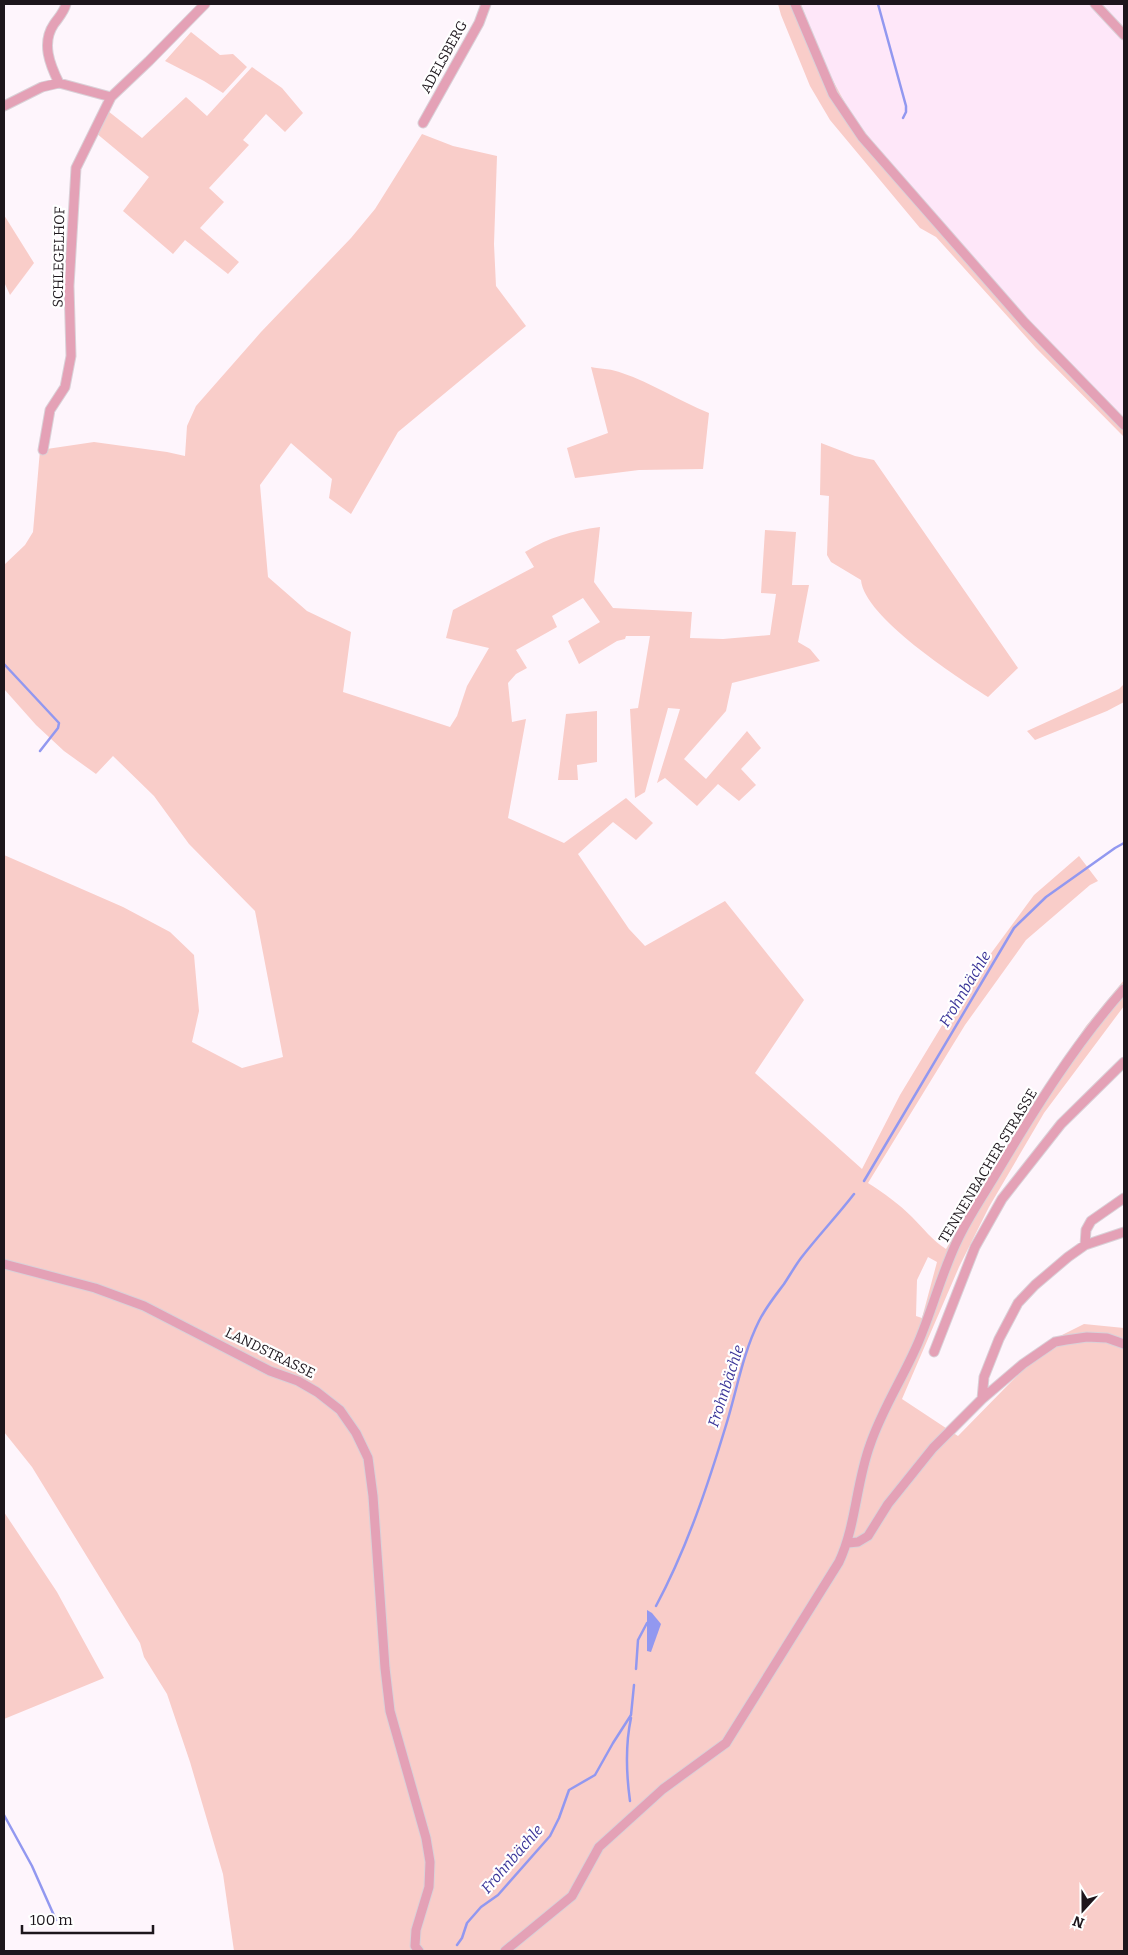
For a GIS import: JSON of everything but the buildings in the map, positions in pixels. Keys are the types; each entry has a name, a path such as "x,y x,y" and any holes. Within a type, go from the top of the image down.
{"street":[{"path":"59,83 49,64 48,45 53,26 65,9 66,4"},
{"path":"4,106 42,87 59,83 111,97 205,4"},
{"name":"ADELSBERG","path":"423,123 479,23 486,4"},
{"path":"796,4 818,62 833,94 862,137 1015,312 1124,425"},
{"path":"1095,4 1124,35"},
{"name":"SCHLEGELHOF","path":"43,450 50,410 65,386 71,356 72,337 69,286 76,168 111,97"},
{"name":"TENNENBACHER STRASSE","path":"505,1951 572,1896 599,1847 663,1789 726,1743 839,1562 848,1544 855,1502 869,1446 891,1394 909,1364 923,1332 959,1236 1027,1123 1084,1040 1124,989"},
{"path":"934,1352 975,1246 1002,1199 1061,1124 1124,1062"},
{"path":"1085,1245 1086,1230 1091,1221 1124,1198"},
{"path":"982,1399 984,1377 999,1339 1018,1303 1035,1284 1085,1245 1124,1232"},
{"name":"LANDSTRASSE","path":"4,1264 95,1288 144,1306 270,1371 298,1381 317,1392 340,1410 356,1434 368,1458 373,1496 390,1711 426,1838 430,1862 430,1887 416,1930 415,1946 419,1951"},
{"path":"848,1544 858,1542 868,1536 888,1504 933,1448 982,1399 1023,1364 1055,1342 1086,1337 1107,1338 1124,1344"}],"shaded area":[{"path":"778,4 801,4 821,58 852,116 917,197 1026,319 1124,421 1124,437 1036,348 936,237 920,228 830,120 810,86"},
{"path":"801,4 1124,4 1124,421 1026,319 917,197 852,116 821,58"},
{"path":"191,32 220,55 233,54 247,67 223,93 165,61"},
{"path":"252,67 282,88 303,113 285,132 266,114 243,140 249,145 209,188 224,202 200,228 239,262 228,274 185,240 173,254 123,211 149,177 96,133 108,111 142,138 186,97 207,116"},
{"path":"422,134 453,146 497,156 494,244 496,286 526,326 398,432 351,514 329,498 332,479 291,443 260,485 268,577 307,611 351,632 343,692 450,727 457,716 467,686 489,648 446,638 453,610 534,567 525,552 561,535 600,527 594,582 613,608 692,612 690,638 723,639 770,635 776,594 761,593 765,530 796,532 792,585 809,585 798,642 810,649 820,661 732,683 726,711 684,759 706,779 747,731 761,748 741,769 756,785 739,801 718,784 697,806 665,778 657,783 680,709 668,708 645,792 635,798 630,709 638,708 650,636 626,636 625,639 617,641 579,664 568,641 600,622 583,598 552,616 557,627 516,650 527,668 516,674 508,683 512,722 526,719 508,818 564,843 626,798 653,823 636,840 613,822 578,854 629,929 645,946 725,901 804,1000 755,1073 862,1169 900,1095 961,994 1034,895 1079,856 1098,881 1090,885 1026,940 965,1025 868,1183 902,1208 946,1249 995,1164 1045,1087 1086,1026 1124,980 1124,1006 1044,1113 989,1207 959,1267 902,1399 958,1436 1052,1340 1084,1324 1124,1328 1124,1951 234,1951 223,1874 190,1762 167,1694 144,1657 140,1643 32,1467 4,1432 4,855 123,907 170,932 194,955 199,1011 192,1042 242,1068 283,1057 255,911 189,844 154,796 113,756 96,774 64,751 36,725 4,689 4,565 25,545 33,532 40,450 94,442 185,456 187,426 196,406 261,332 351,238 375,209","holes":["928,1257 937,1262 922,1318 916,1316 917,1280"]},
{"path":"4,215 34,263 10,295 4,282"},
{"path":"591,367 615,371 633,377 709,413 703,469 639,470 575,478 567,448 608,433"},
{"path":"821,443 855,456 874,460 1018,668 988,697 935,661 894,628 866,595 861,580 831,562 827,555 829,496 820,495"},
{"path":"1124,684 1124,702 1107,711 1035,740 1027,731 1119,689"},
{"path":"597,711 597,762 577,765 578,780 558,780 566,714"},
{"path":"4,1512 57,1592 104,1678 4,1719"}],"water":[{"path":"647,1610 661,1624 651,1652 647,1651"}],"waterway":[{"path":"878,4 906,106 903,118"},
{"path":"4,664 59,723 58,728 40,751"},
{"name":"Frohnbächle","path":"864,1181 1014,928 1046,897 1124,843"},
{"name":"Frohnbächle","path":"656,1606 678,1562 696,1516 720,1446 744,1358 753,1333 768,1306 801,1258 854,1194"},
{"name":"Frohnbächle","path":"636,1669 638,1640 647,1623"},
{"name":"Frohnbächle","path":"457,1945 462,1938 467,1923 481,1907 498,1895 550,1836 569,1790 595,1775 631,1715 634,1685"},
{"path":"630,1801 627,1759 631,1718"},
{"path":"4,1815 32,1866 56,1920"}]}
